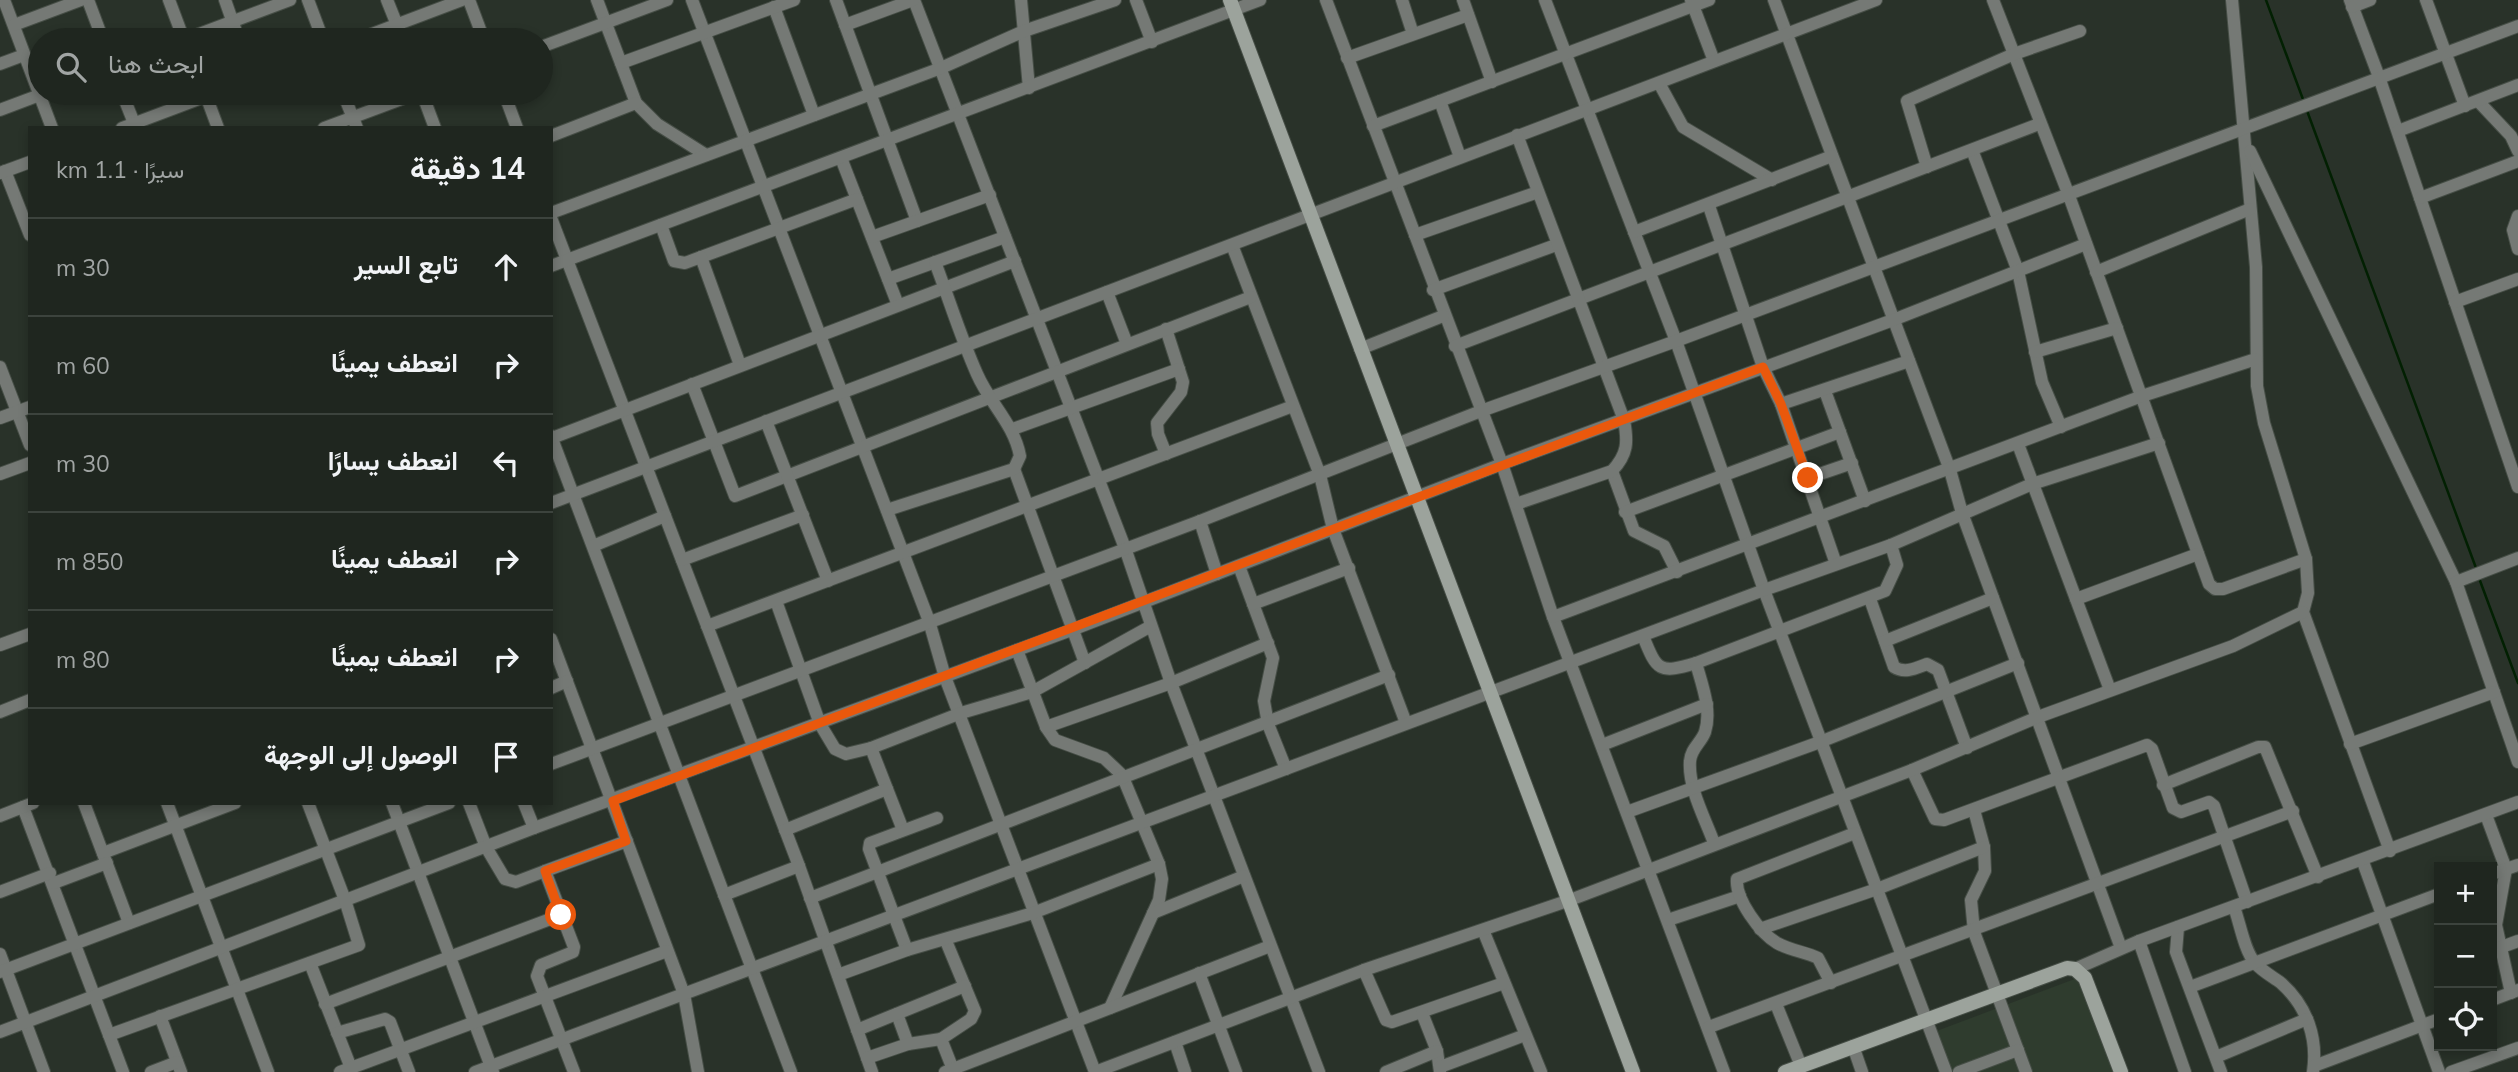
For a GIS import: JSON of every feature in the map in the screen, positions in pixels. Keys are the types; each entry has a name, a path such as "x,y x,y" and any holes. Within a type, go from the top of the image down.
{"main road":[{"path":"1232,5 1633,1072"},
{"path":"1785,1072 2055,971 2075,969 2085,978 2121,1072"}],"street":[{"path":"4,0 28,64"},
{"path":"14,25 81,0"},
{"path":"88,0 98,28"},
{"path":"169,0 180,28"},
{"path":"225,0 234,28"},
{"path":"216,28 290,0"},
{"path":"308,0 318,28"},
{"path":"387,0 398,28"},
{"path":"389,28 462,0"},
{"path":"469,0 480,28"},
{"path":"597,0 636,103 657,124 706,155"},
{"path":"553,43 667,0"},
{"path":"692,0 929,621 945,677 961,713 1033,913 1095,1072 1364,970 1570,901 1714,843 1912,770 2038,717 2233,646 2303,612"},
{"path":"621,64 794,0"},
{"path":"836,0 917,221"},
{"path":"845,25 914,0 1146,602 1171,683 1319,1072"},
{"path":"1021,0 1029,88"},
{"path":"553,212 941,68 1024,31 1115,0"},
{"path":"1136,0 1152,42"},
{"path":"553,265 1152,42 1232,5 1260,0"},
{"path":"1326,0 1415,235 1433,290 1502,464 1553,617 1724,1072"},
{"path":"1402,0 1413,34"},
{"path":"1462,0 1492,82"},
{"path":"1545,0 1676,341 1763,590 1946,1072"},
{"path":"1373,126 1693,3 1709,0"},
{"path":"1774,0 1950,470 1962,513 2121,948"},
{"path":"553,502 1311,215 1393,181 1587,111 1856,4 1876,0"},
{"path":"1993,0 2068,193 2209,584 2215,589 2223,589 2306,559"},
{"path":"2232,0 2257,301 2256,359 2264,423 2306,559 2308,593 2303,612 2390,851"},
{"path":"2370,0 2351,3 2398,131 2518,487"},
{"path":"2426,0 2446,53 2471,103 2511,136 2518,150"},
{"path":"1693,3 1714,61"},
{"path":"774,7 814,115"},
{"path":"1347,58 1468,15"},
{"path":"553,763 1398,446 1481,411 1676,341 2518,26"},
{"path":"1927,167 1907,101 2014,54 2080,31"},
{"path":"0,64 24,55"},
{"path":"1659,83 1683,127 1772,180"},
{"path":"2398,131 2518,85"},
{"path":"0,110 28,99"},
{"path":"1440,101 1460,156"},
{"path":"553,135 636,103"},
{"path":"45,105 51,126"},
{"path":"125,105 130,126 182,105"},
{"path":"212,105 217,126"},
{"path":"349,105 355,122"},
{"path":"334,126 355,122 393,105"},
{"path":"425,105 435,126"},
{"path":"508,105 516,126"},
{"path":"1455,346 2039,124"},
{"path":"1516,504 1612,471 1623,459 1626,449 1624,420 1556,245 1517,135"},
{"path":"2246,144 2456,582 2518,762"},
{"path":"1972,150 2018,271 2035,352 2048,398 2061,427"},
{"path":"1634,232 1709,206 1832,156"},
{"path":"841,158 898,304"},
{"path":"2420,198 2518,161"},
{"path":"28,163 2,172 28,230"},
{"path":"1415,235 1538,192"},
{"path":"872,237 990,195"},
{"path":"661,225 674,261 685,263 857,199"},
{"path":"1709,206 1763,367 1781,404 1836,564"},
{"path":"2096,272 2250,209"},
{"path":"2518,216 2513,230 2518,249"},
{"path":"553,223 799,866 872,1072"},
{"path":"888,279 1005,237"},
{"path":"0,1032 534,828 680,777 1146,602 1502,464 1894,320 2086,244"},
{"path":"1232,245 1320,475 1334,529 1406,723"},
{"path":"1433,290 1556,245"},
{"path":"701,257 740,365"},
{"path":"553,437 1015,261"},
{"path":"935,262 988,396 1013,429 1020,456 1014,469 1085,663"},
{"path":"2455,302 2518,279"},
{"path":"1107,292 1127,344"},
{"path":"692,384 735,496 988,396 1251,297"},
{"path":"1360,349 1443,316"},
{"path":"2035,352 2117,328"},
{"path":"1166,329 1183,382 1181,392 1157,423 1158,434 1166,454"},
{"path":"1553,617 2142,396 2256,359"},
{"path":"1781,404 1909,361"},
{"path":"0,368 28,439"},
{"path":"1013,429 1179,369"},
{"path":"1825,391 1865,501"},
{"path":"707,626 1293,406"},
{"path":"0,418 28,408"},
{"path":"766,421 828,581"},
{"path":"1625,512 1840,432"},
{"path":"553,440 791,1072"},
{"path":"475,1072 492,1069 562,1039 1142,821 1891,545 2032,484 2159,443"},
{"path":"2018,444 2110,690"},
{"path":"1808,478 1852,463"},
{"path":"0,474 28,464"},
{"path":"887,510 1014,469"},
{"path":"1612,471 1634,531 1664,547 1677,572"},
{"path":"682,560 803,515"},
{"path":"593,546 665,516"},
{"path":"1200,521 1217,574"},
{"path":"1643,636 1654,662 1661,669 1671,670 1696,663 1870,599 1885,591 1895,573 1896,558 1891,545"},
{"path":"2076,599 2198,554"},
{"path":"2456,582 2518,558"},
{"path":"1239,565 1268,643 1273,668 1264,701 1268,724 1286,769"},
{"path":"1253,604 1349,568"},
{"path":"1885,641 1993,598"},
{"path":"1870,599 1894,667 1900,671 1927,664 1934,666 1967,748"},
{"path":"776,601 820,724 839,752 846,754 871,748 961,713 1032,692 1152,626"},
{"path":"0,645 28,635"},
{"path":"1046,727 1171,683 1268,643"},
{"path":"553,644 684,994 698,1072"},
{"path":"1017,650 1046,727 1055,740 1104,758 1122,775 1159,864 1162,889 1110,1007"},
{"path":"1696,663 1707,705 1704,735 1692,750 1690,762 1694,788 1714,843"},
{"path":"1627,812 1820,741 2018,663"},
{"path":"810,898 1002,825 1122,775 1197,751 1389,675"},
{"path":"553,687 567,681"},
{"path":"2350,744 2494,692"},
{"path":"0,712 28,701"},
{"path":"1602,746 1707,705"},
{"path":"1912,770 1935,819 1944,820 2147,745 2152,749 2163,785 2176,811 2203,803 2214,806 2247,902"},
{"path":"2163,785 2262,746 2270,751 2318,877"},
{"path":"871,748 903,831"},
{"path":"785,830 887,789"},
{"path":"2075,969 2139,941 2363,862 2518,802"},
{"path":"0,816 28,805 75,944 123,1072"},
{"path":"85,805 129,923"},
{"path":"168,805 268,1072"},
{"path":"0,892 52,878 105,858 230,805"},
{"path":"109,1035 359,945 327,849 309,805"},
{"path":"393,805 492,1069"},
{"path":"3,971 444,805"},
{"path":"470,805 486,847 510,882 626,841"},
{"path":"525,805 534,828"},
{"path":"1974,810 1984,847 1984,871 1970,900 1974,932 2026,1072"},
{"path":"1709,1027 1974,932 2293,811"},
{"path":"2486,815 2512,867 2497,925 2499,948 2514,992 2497,998"},
{"path":"907,950 870,843 937,818"},
{"path":"1831,983 1818,958 1777,943 1760,929 1736,886 1742,874 1855,833"},
{"path":"1760,929 1877,889 1984,847"},
{"path":"2363,862 2439,1072"},
{"path":"838,975 907,950 946,941 1033,913 1159,864"},
{"path":"724,895 799,866"},
{"path":"545,871 574,947 573,952 537,969 574,1072"},
{"path":"1153,912 1244,876"},
{"path":"1668,920 1740,895"},
{"path":"2190,987 2434,896"},
{"path":"2234,907 2254,962 2282,984 2300,1004 2313,1035 2313,1069 2434,1021"},
{"path":"326,1004 561,915"},
{"path":"2178,927 2176,952 2221,1072"},
{"path":"1483,930 1541,1072"},
{"path":"867,1058 908,1044 941,1039 975,1016 946,941"},
{"path":"2139,941 2185,1072"},
{"path":"2499,948 2518,942"},
{"path":"941,1039 950,1071 1270,946"},
{"path":"310,963 337,1034 345,1070 667,951"},
{"path":"0,954 3,971 44,1072"},
{"path":"1364,970 1386,1020 1399,1022 1504,983"},
{"path":"1199,973 1236,1072"},
{"path":"857,1030 965,986"},
{"path":"1776,1004 1801,1066"},
{"path":"1422,1013 1437,1051 1440,1070 1525,1035"},
{"path":"897,1014 908,1044"},
{"path":"151,1072 179,1067 160,1016"},
{"path":"337,1034 385,1018 390,1022 410,1072"},
{"path":"2216,1057 2307,1019"},
{"path":"1175,1042 1185,1072"},
{"path":"1853,1046 1862,1072"},
{"path":"2451,1072 2518,1048"},
{"path":"1959,1072 2018,1050"},
{"path":"1386,1072 1437,1051"}],"shaded area":[{"path":"2080,977 2116,1072 1949,1072 1934,1032"}],"waterway":[{"path":"2266,0 2304,102"},
{"path":"2306,108 2476,568"},
{"path":"2479,578 2518,683"}],"route":[{"path":"561,915 545,871 626,841 613,801 1763,367 1781,404 1808,478"}]}
